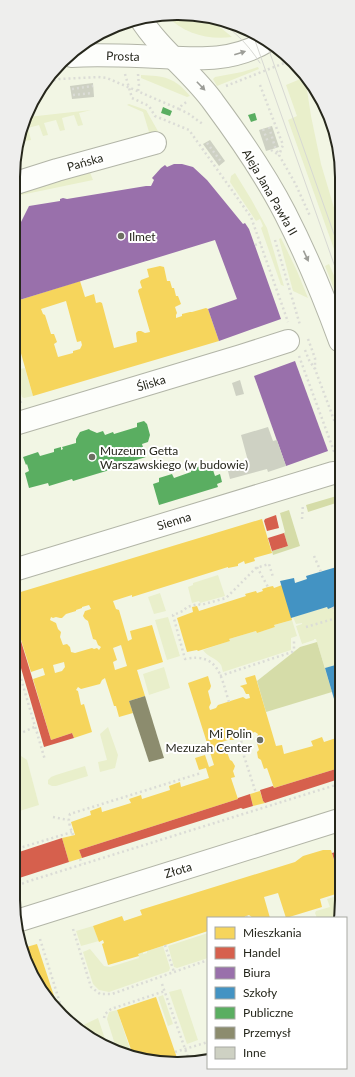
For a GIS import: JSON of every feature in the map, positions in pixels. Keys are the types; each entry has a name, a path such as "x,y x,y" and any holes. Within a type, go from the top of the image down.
{"street":[{"name":"Aleja Jana Pawła II","path":"144,24 211,98 264,175 306,256 335,328"},
{"name":"Prosta","path":"78,56 174,58 225,57 250,50 261,44"},
{"name":"Pańska","path":"20,183 70,166 155,143"},
{"name":"Śliska","path":"20,422 297,337"},
{"name":"Sienna","path":"20,568 335,466"},
{"name":"Złota","path":"21,920 335,821"}],"path":[{"path":"226,86 285,63"},
{"path":"125,74 132,98 149,106 155,116 188,130 251,217 297,337 315,369 335,423"},
{"path":"138,74 138,92"},
{"path":"54,80 98,77 112,80 179,109 195,118 207,128"},
{"path":"260,85 283,145 279,155"},
{"path":"72,89 93,86"},
{"path":"73,95 93,93"},
{"path":"179,109 190,100"},
{"path":"269,127 275,147 311,218"},
{"path":"263,129 270,149 279,155"},
{"path":"207,143 222,163"},
{"path":"273,234 297,337 335,466"},
{"path":"254,246 261,243"},
{"path":"297,337 308,337 315,358 315,369"},
{"path":"302,519 303,504"},
{"path":"314,556 321,572"},
{"path":"229,702 217,667 209,660 203,658 194,657 185,659 173,614 184,612 187,607 226,598 257,567 269,564 273,577"},
{"path":"257,567 268,587"},
{"path":"333,607 335,611"},
{"path":"306,627 335,619"},
{"path":"220,676 292,652 294,649 294,640"},
{"path":"20,676 45,760"},
{"path":"20,733 35,727"},
{"path":"240,736 244,756 256,793"},
{"path":"20,848 72,834 68,820 70,814 201,773"},
{"path":"20,885 335,785"},
{"path":"53,817 68,820"},
{"path":"80,859 82,864"},
{"path":"73,929 91,987 100,994 112,994 207,960"},
{"path":"40,939 60,1005"},
{"path":"165,945 174,972"},
{"path":"162,984 188,1057"},
{"path":"104,1018 105,1014 111,1009 165,991"},
{"path":"175,1052 207,1042"}],"green space":[{"path":"172,20 198,21 217,25 232,37 214,38 197,34"},
{"path":"258,67 259,69 217,86 213,79 215,77 242,72"},
{"path":"141,75 162,77 174,81 190,96 187,97 141,78"},
{"path":"300,79 307,88 321,164 335,211 335,252 288,120 297,116 286,85"},
{"path":"129,104 146,110 159,133 124,143 121,142 149,132 143,112 127,105"},
{"path":"91,110 79,113 83,125 78,126 74,115 62,118 65,130 60,131 56,120 44,123 48,135 43,136 39,125 28,128 31,140 24,141 28,127 32,117"},
{"path":"89,170 93,180 20,195 20,191"},
{"path":"235,173 267,228 284,286 281,285 261,228 263,226 260,219 256,221 230,182 231,176"},
{"path":"281,238 308,298 293,291 279,239"},
{"path":"329,264 335,278 335,291 325,266"},
{"path":"25,368 33,396 22,397 20,390 20,369"},
{"path":"335,496 335,503 308,512 306,505"},
{"path":"289,510 300,546 273,555 272,551 288,546 280,513"},
{"path":"218,575 225,596 200,603 199,601 192,603 188,587 193,585 193,583"},
{"path":"160,593 166,611 154,614 148,597"},
{"path":"335,606 335,665 325,668 316,639 302,644 296,626 302,623 296,624 293,617 327,607 328,609"},
{"path":"168,617 180,656 167,660 155,620"},
{"path":"292,620 297,636 291,638 291,650 223,672 219,663 203,650 229,641 229,639 256,631 257,633 275,627 274,625"},
{"path":"317,642 332,692 266,712 257,681 300,647"},
{"path":"164,667 170,688 149,695 143,674"},
{"path":"108,727 118,755 115,768 100,772 98,762 107,760 100,734"},
{"path":"20,753 21,756 27,760 39,805 20,811"},
{"path":"85,766 88,776 56,786 48,784 48,780 51,777"},
{"path":"335,897 334,917 317,917 316,911 330,907 327,899"},
{"path":"93,926 99,941 81,946 76,931"},
{"path":"207,933 207,958 177,968 174,967 168,946"},
{"path":"163,946 170,968 169,971 109,992 99,990 93,984 83,952 90,949 104,966 110,967 139,958 138,954 143,952 143,954 147,953 147,951"},
{"path":"181,989 198,1040 187,1044 169,992"},
{"path":"163,995 173,1024 168,1026 158,997"},
{"path":"117,1010 130,1050 115,1044 107,1019 109,1012"},
{"path":"98,1018 105,1039 99,1036 83,1025"}],"building: Mieszkania":[{"path":"160,266 164,267 167,281 170,281 172,288 174,288 176,296 178,296 181,304 175,307 177,313 176,318 182,316 182,314 206,308 208,309 219,341 33,396 20,350 20,300 80,281 85,297 94,294 96,303 102,303 114,348 137,342 136,333 138,331 145,333 150,332 138,291 142,288 140,282 141,280 149,277 147,269","holes":["66,301 77,342 81,341 82,345 80,349 73,351 73,353 58,357 54,344 57,342 54,334 51,334 45,315 41,309"]},
{"path":"262,519 272,553 254,558 255,561 245,564 244,561 238,564 238,566 228,567 132,597 132,595 113,601 116,609 119,610 128,641 132,639 130,631 152,625 163,662 137,670 145,696 129,701 133,713 119,717 105,678 100,684 81,689 78,687 76,690 78,691 81,705 84,704 92,732 74,738 72,733 51,740 33,679 45,675 43,668 31,672 20,636 20,592","holes":["89,605 91,609 85,611 83,616 88,621 93,639 96,640 98,645 101,647 99,650 97,648 92,648 75,653 71,652 70,647 67,644 63,645 60,637 61,632 56,623 50,620 51,617 62,618 66,614","121,645 127,666 115,670 113,662 117,660 113,648","64,662 65,667 62,671 55,673 53,665"]},
{"path":"282,585 292,620 274,625 275,627 257,633 256,631 229,639 230,641 198,651 187,652 177,618 193,612 192,607 197,606 199,611 246,596 245,594 256,591 257,593 268,587 273,586 274,588"},
{"path":"255,675 276,746 282,745 284,754 313,746 311,741 322,737 324,742 335,738 335,769 274,788 267,768 264,769 261,760 258,758 257,752 259,750 256,740 258,734 255,732 240,736 234,740 222,742 222,746 225,747 230,760 235,766 233,771 235,777 231,778 238,799 79,850 82,858 69,862 62,838 75,835 71,822 91,815 90,811 101,807 102,812 131,803 129,799 141,795 142,799 170,790 169,786 180,782 181,787 209,778 206,768 199,770 195,758 205,755 209,767 214,765 188,683 208,676 211,686 208,691 211,703 209,707 210,710 216,708 218,705 243,697 246,699 250,698 249,694 246,694 240,686 247,684 245,678"},
{"path":"260,791 265,803 253,806 250,794"},
{"path":"323,850 331,850 335,864 335,894 320,899 322,907 286,917 278,893 264,897 270,917 252,917 249,915 244,917 207,917 207,931 138,954 139,956 108,965 102,944 104,943 103,940 99,942 93,926 122,916 124,921 142,915 140,910 295,862 303,856"},
{"path":"37,944 54,997 36,969 27,947"},
{"path":"156,997 177,1057 157,1056 131,1050 117,1010"}],"building: Handel":[{"path":"276,515 279,528 267,531 264,521 265,519"},
{"path":"284,533 288,546 272,551 268,538"},
{"path":"20,638 51,740 72,733 74,738 44,747 20,665"},
{"path":"335,769 335,780 265,803 260,790 273,786 274,788"},
{"path":"250,794 253,806 243,809 241,808 82,858 79,850 238,799"},
{"path":"62,838 69,862 20,878 20,852"},
{"path":"335,852 335,863 332,853"}],"building: Biura":[{"name":"Ilmet","path":"174,164 182,164 193,167 207,180 243,224 245,223 249,229 281,319 219,341 208,309 237,299 215,240 20,300 20,224 29,206 60,201 60,199 63,198 67,199 151,186 154,180 152,178 165,165 167,167"},
{"path":"295,361 328,451 286,466 254,376"}],"building: Szkoły":[{"path":"335,567 335,606 328,609 327,607 291,618 280,581 294,578 295,583 307,579 306,576"},
{"path":"335,665 335,702 325,668"}],"building: Publiczne":[{"path":"163,107 172,111 170,116 161,113"},
{"path":"255,113 257,120 251,122 248,115"},
{"path":"144,421 147,424 150,435 148,442 142,444 146,457 123,464 123,466 73,481 72,479 49,486 48,483 29,488 25,473 29,471 23,457 38,452 40,456 54,452 54,449 61,447 61,450 63,449 62,447 76,443 76,439 80,432 89,429 97,433 103,431 105,435 113,432 114,434 137,427 137,423"},
{"path":"204,465 206,469 212,467 215,476 220,474 222,482 217,484 218,487 159,505 153,484 159,482 159,478 172,474 174,478 191,472 191,469"}],"building: Przemysł":[{"path":"145,696 164,758 149,762 129,701"}],"building: Inne":[{"path":"93,83 94,97 72,99 70,86"},
{"path":"272,126 279,147 266,151 259,130"},
{"path":"210,140 225,161 219,166 203,144"},
{"path":"240,380 244,394 236,396 232,383"},
{"path":"268,427 273,441 277,440 286,466 268,472 267,469 230,479 227,467 248,461 241,435"}],"tram line":[{"path":"229,28 250,49 260,63"},
{"path":"255,40 335,267"},
{"path":"269,50 335,237"}],"place":[{"name":"Ilmet","path":"121,236"},
{"name":"Muzeum Getta Warszawskiego (w budowie)","path":"92,457"},
{"name":"Mi Polin Mezuzah Center","path":"260,740"}]}
